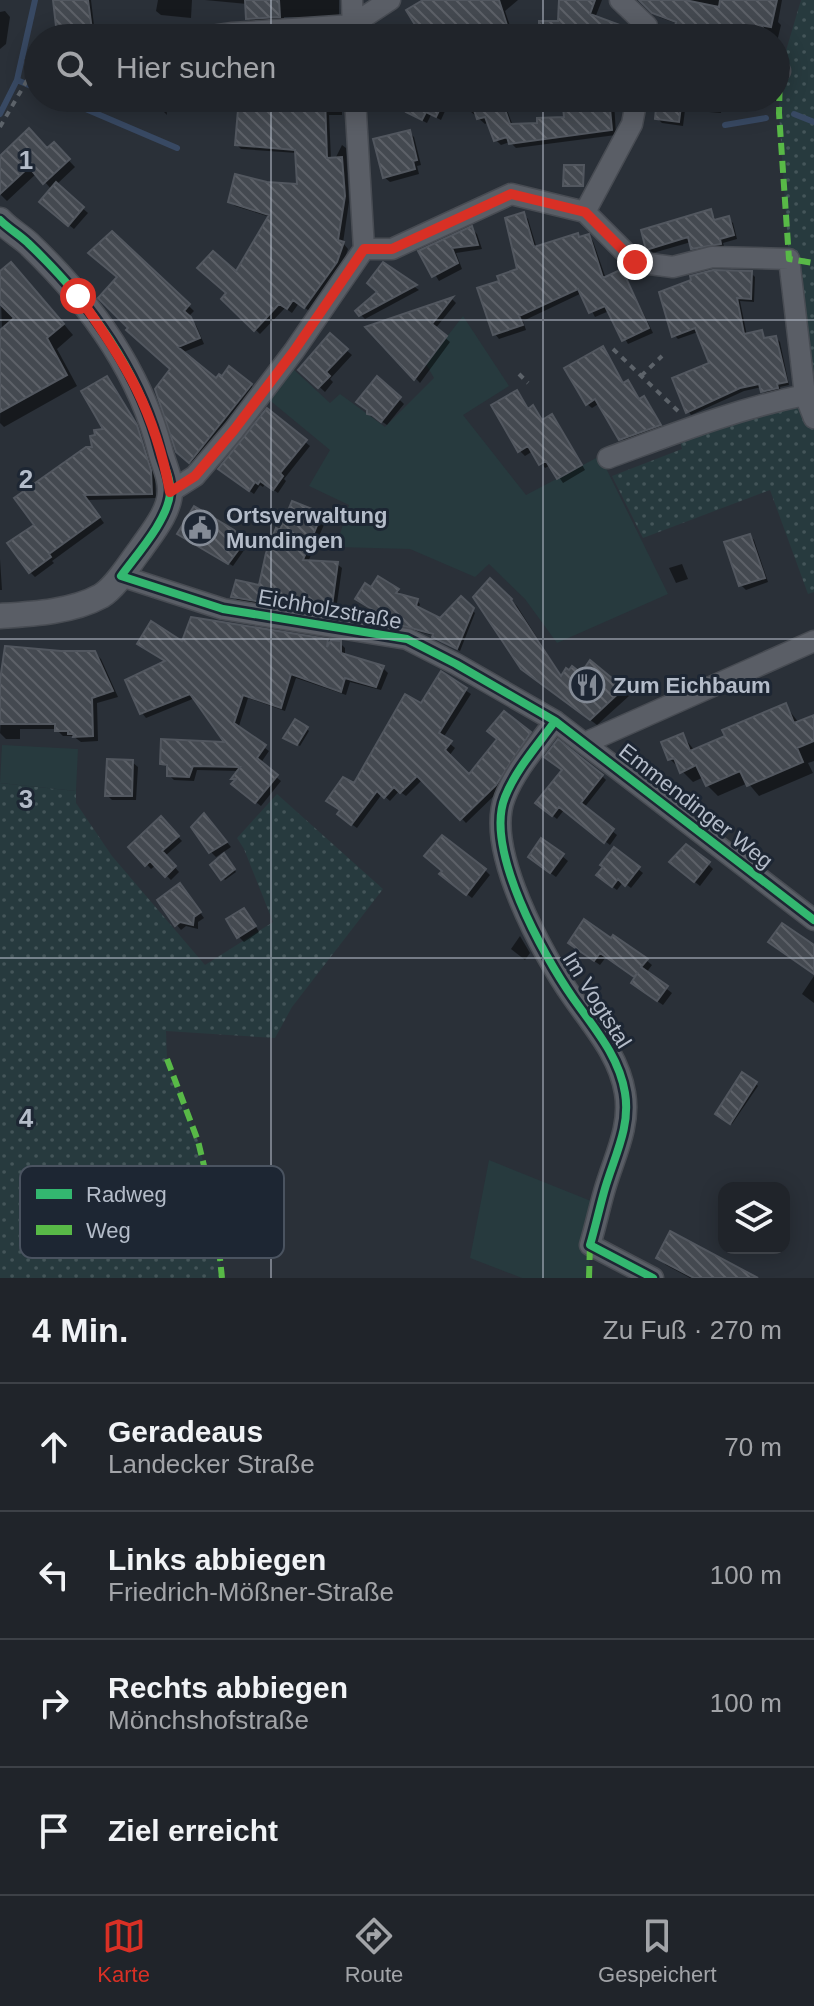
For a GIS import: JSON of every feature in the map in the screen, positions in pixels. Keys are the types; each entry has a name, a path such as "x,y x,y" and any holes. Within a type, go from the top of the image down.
{"street":[{"path":"352,0 352,24"},
{"path":"362,24 390,0"},
{"path":"620,0 645,24"},
{"path":"170,492 195,476 234,430 294,351 364,249 356,112"},
{"path":"585,212 632,124 634,112"},
{"path":"364,249 392,249 511,194 585,212 635,262 673,267 712,257 789,259 805,395 814,418"},
{"path":"0,220 26,240 78,296 117,349 141,392 154,427 170,492 158,524 121,576 102,595 83,603 42,612 0,616"},
{"path":"608,458 756,405 805,395"},
{"name":"Eichholzstraße","path":"121,576 223,609 407,639 555,721"},
{"path":"585,743 814,641"},
{"name":"Emmendinger Weg","path":"555,721 814,920"},
{"name":"Im Vogtstal","path":"555,721 515,777 503,800 503,851 532,926 565,987 616,1060 625,1095 623,1137 590,1245 653,1278"}],"path":[{"path":"0,127 24,85"},
{"path":"613,349 678,412 687,428"},
{"path":"641,376 662,356"},
{"path":"519,374 528,383"}],"green space":[{"path":"801,0 814,0 814,373 802,372 789,259 779,113 790,112 790,37"},
{"path":"463,316 509,386 463,415 526,495 600,456 668,594 557,643 525,599 489,564 475,577 410,549 336,547 349,505 309,486 330,450 267,398 292,368 330,403 340,394 385,427 434,378 426,364"},
{"path":"807,400 814,410 814,592 808,594 770,490 643,538 612,476 682,449 679,437"},
{"path":"2,745 78,749 76,791 0,783"},
{"path":"0,783 76,791 76,803 112,856 205,965 273,922 237,838 277,794 383,889 292,1007 275,1038 166,1031 167,1059 198,1141 204,1166 20,1166 20,1258 220,1258 222,1278 0,1278"},
{"path":"489,1160 601,1205 590,1245 589,1278 522,1278 470,1258"}],"building":[{"path":"53,0 88,0 91,24 56,24"},
{"path":"245,0 279,0 280,17 246,19"},
{"path":"423,0 499,0 507,24 414,24 406,10"},
{"path":"559,0 595,0 590,14 617,24 539,24 539,21 558,21"},
{"path":"639,0 685,0 719,7 720,0 777,0 772,24 676,24 652,13"},
{"path":"238,112 325,112 327,158 342,157 345,196 338,240 344,242 337,262 304,308 293,300 287,309 279,304 254,331 221,299 226,293 197,268 213,251 236,271 269,215 228,202 235,174 267,182 297,184 295,150 235,145"},
{"path":"406,112 426,112 422,120"},
{"path":"475,112 506,112 510,124 537,123 537,118 564,117 563,112 610,112 612,130 509,144 507,137 494,141 485,117 477,119"},
{"path":"656,112 680,112 679,122 655,119"},
{"path":"29,128 47,148 54,142 70,159 43,184 29,167 0,194 0,156"},
{"path":"410,130 417,160 413,161 415,169 383,178 373,139"},
{"path":"564,165 584,165 583,186 563,186"},
{"path":"56,182 84,207 68,226 39,202"},
{"path":"711,209 714,220 729,216 734,235 720,239 721,244 691,249 688,237 646,250 641,230"},
{"path":"524,212 534,247 578,233 579,237 589,234 603,278 622,269 649,328 622,341 605,306 589,313 578,289 519,316 523,325 493,335 477,288 499,281 497,276 517,269 505,218"},
{"path":"472,226 478,245 452,248 458,263 432,277 418,251"},
{"path":"112,231 190,304 184,311 191,317 200,338 178,347 216,378 219,374 222,376 229,366 252,384 189,463 176,452 155,389 170,369 126,330 128,328 98,298 117,277 88,253"},
{"path":"11,262 64,324 47,338 67,375 0,412 0,330 14,318 0,304 0,271"},
{"path":"383,262 417,285 359,316 355,311 377,292 367,283"},
{"path":"713,270 752,271 751,299 737,298 744,334 762,330 764,338 776,336 787,382 761,392 759,384 740,388 686,413 672,378 709,363 695,328 672,337 659,292 691,280 690,276"},
{"path":"453,297 432,324 447,336 414,380 365,327"},
{"path":"330,333 348,349 326,372 330,376 318,388 298,370"},
{"path":"603,346 623,383 628,380 639,399 644,396 661,425 619,440 595,399 586,405 564,368"},
{"path":"107,376 137,425 151,470 152,494 84,495 100,517 49,554 51,557 29,573 7,543 34,525 14,498 86,447 92,447 90,436 95,435 94,430 103,429 81,391"},
{"path":"377,376 401,397 381,422 367,414 367,410 356,402"},
{"path":"517,390 528,409 533,405 542,420 552,414 582,465 557,479 546,461 539,465 528,446 518,452 491,405"},
{"path":"267,408 307,440 280,473 283,476 273,490 260,481 258,484 255,482 249,491 218,469"},
{"path":"292,501 322,513 303,560 338,562 331,613 231,597 236,580 259,585 266,553"},
{"path":"194,506 234,530 245,541 228,564 177,534"},
{"path":"750,534 765,578 739,586 724,542"},
{"path":"378,576 399,589 396,593 418,599 416,606 440,618 461,596 474,608 457,649 432,637 433,634 377,619 378,613 355,599 365,583 371,587"},
{"path":"490,578 512,599 561,676 566,668 569,670 572,666 581,673 590,660 624,688 590,720 521,669 473,597"},
{"path":"191,617 328,639 327,647 331,640 341,641 341,653 384,666 376,687 345,678 341,692 291,674 281,708 243,695 234,723 266,745 257,758 278,775 255,803 231,784 240,767 193,766 189,777 167,776 167,765 160,764 161,739 224,742 190,694 140,714 125,680 165,661 137,644 151,621 182,641"},
{"path":"5,646 95,651 113,691 92,698 93,736 73,737 74,734 68,734 68,731 55,731 55,724 0,724 0,680"},
{"path":"441,671 467,688 439,733 452,741 445,750 469,774 497,739 487,731 504,711 531,732 496,785 460,820 417,776 400,793 394,787 384,798 377,791 351,825 337,814 340,810 326,801 343,777 354,783 405,694 421,703"},
{"path":"786,703 794,723 814,715 814,741 797,748 803,762 747,786 740,771 706,786 696,765 680,773 674,758 668,760 661,742 683,733 690,751 725,736 722,730"},
{"path":"295,719 308,727 297,745 283,738"},
{"path":"558,739 603,775 581,803 614,829 604,843 559,807 552,816 535,803 562,770 544,757"},
{"path":"107,759 133,760 132,796 105,796"},
{"path":"204,813 227,842 209,853 191,827"},
{"path":"161,816 179,836 162,851 176,866 165,877 150,861 145,866 128,847"},
{"path":"442,835 486,869 466,895 439,874 442,871 424,856"},
{"path":"541,838 564,854 550,873 528,857"},
{"path":"686,844 710,862 694,882 669,862"},
{"path":"614,847 640,867 625,886 618,879 612,887 596,875"},
{"path":"224,853 235,869 221,880 210,865"},
{"path":"180,883 201,912 194,917 193,925 180,922 175,926 157,900"},
{"path":"244,908 256,926 237,938 226,919"},
{"path":"584,919 648,959 641,967 668,986 657,1001 631,983 638,972 634,977 600,953 594,961 568,943"},
{"path":"782,923 814,945 814,974 768,942"},
{"path":"742,1072 757,1082 730,1124 715,1114"},
{"path":"670,1231 758,1278 694,1278 656,1258"}],"waterway":[{"path":"30,24 35,0"},
{"path":"0,114 17,80 24,49"},
{"path":"17,80 24,83"},
{"path":"93,112 177,148"},
{"path":"794,114 814,122"},
{"path":"725,125 766,118"}],"marked path":[{"path":"779,112 789,259 814,263"},
{"path":"167,1059 198,1141 204,1166"},
{"path":"589,1278 590,1245"},
{"path":"220,1258 222,1278"}],"cycle path":[{"path":"0,220 50,265 91,313 125,365 151,421 169,477 170,493 158,525 121,576 223,609 407,639 555,721 814,920"},
{"path":"555,721 521,767 505,797 501,819 503,844 509,872 533,929 561,979 611,1055 625,1093 626,1119 590,1245 653,1278"}],"place":[{"name":"Ortsverwaltung Mundingen","path":"200,528"},
{"name":"Zum Eichbaum","path":"587,685"}],"route":[{"path":"78,296 117,349 141,392 154,427 170,492 195,476 234,430 294,351 364,249 392,249 511,194 585,212 635,262"}]}
